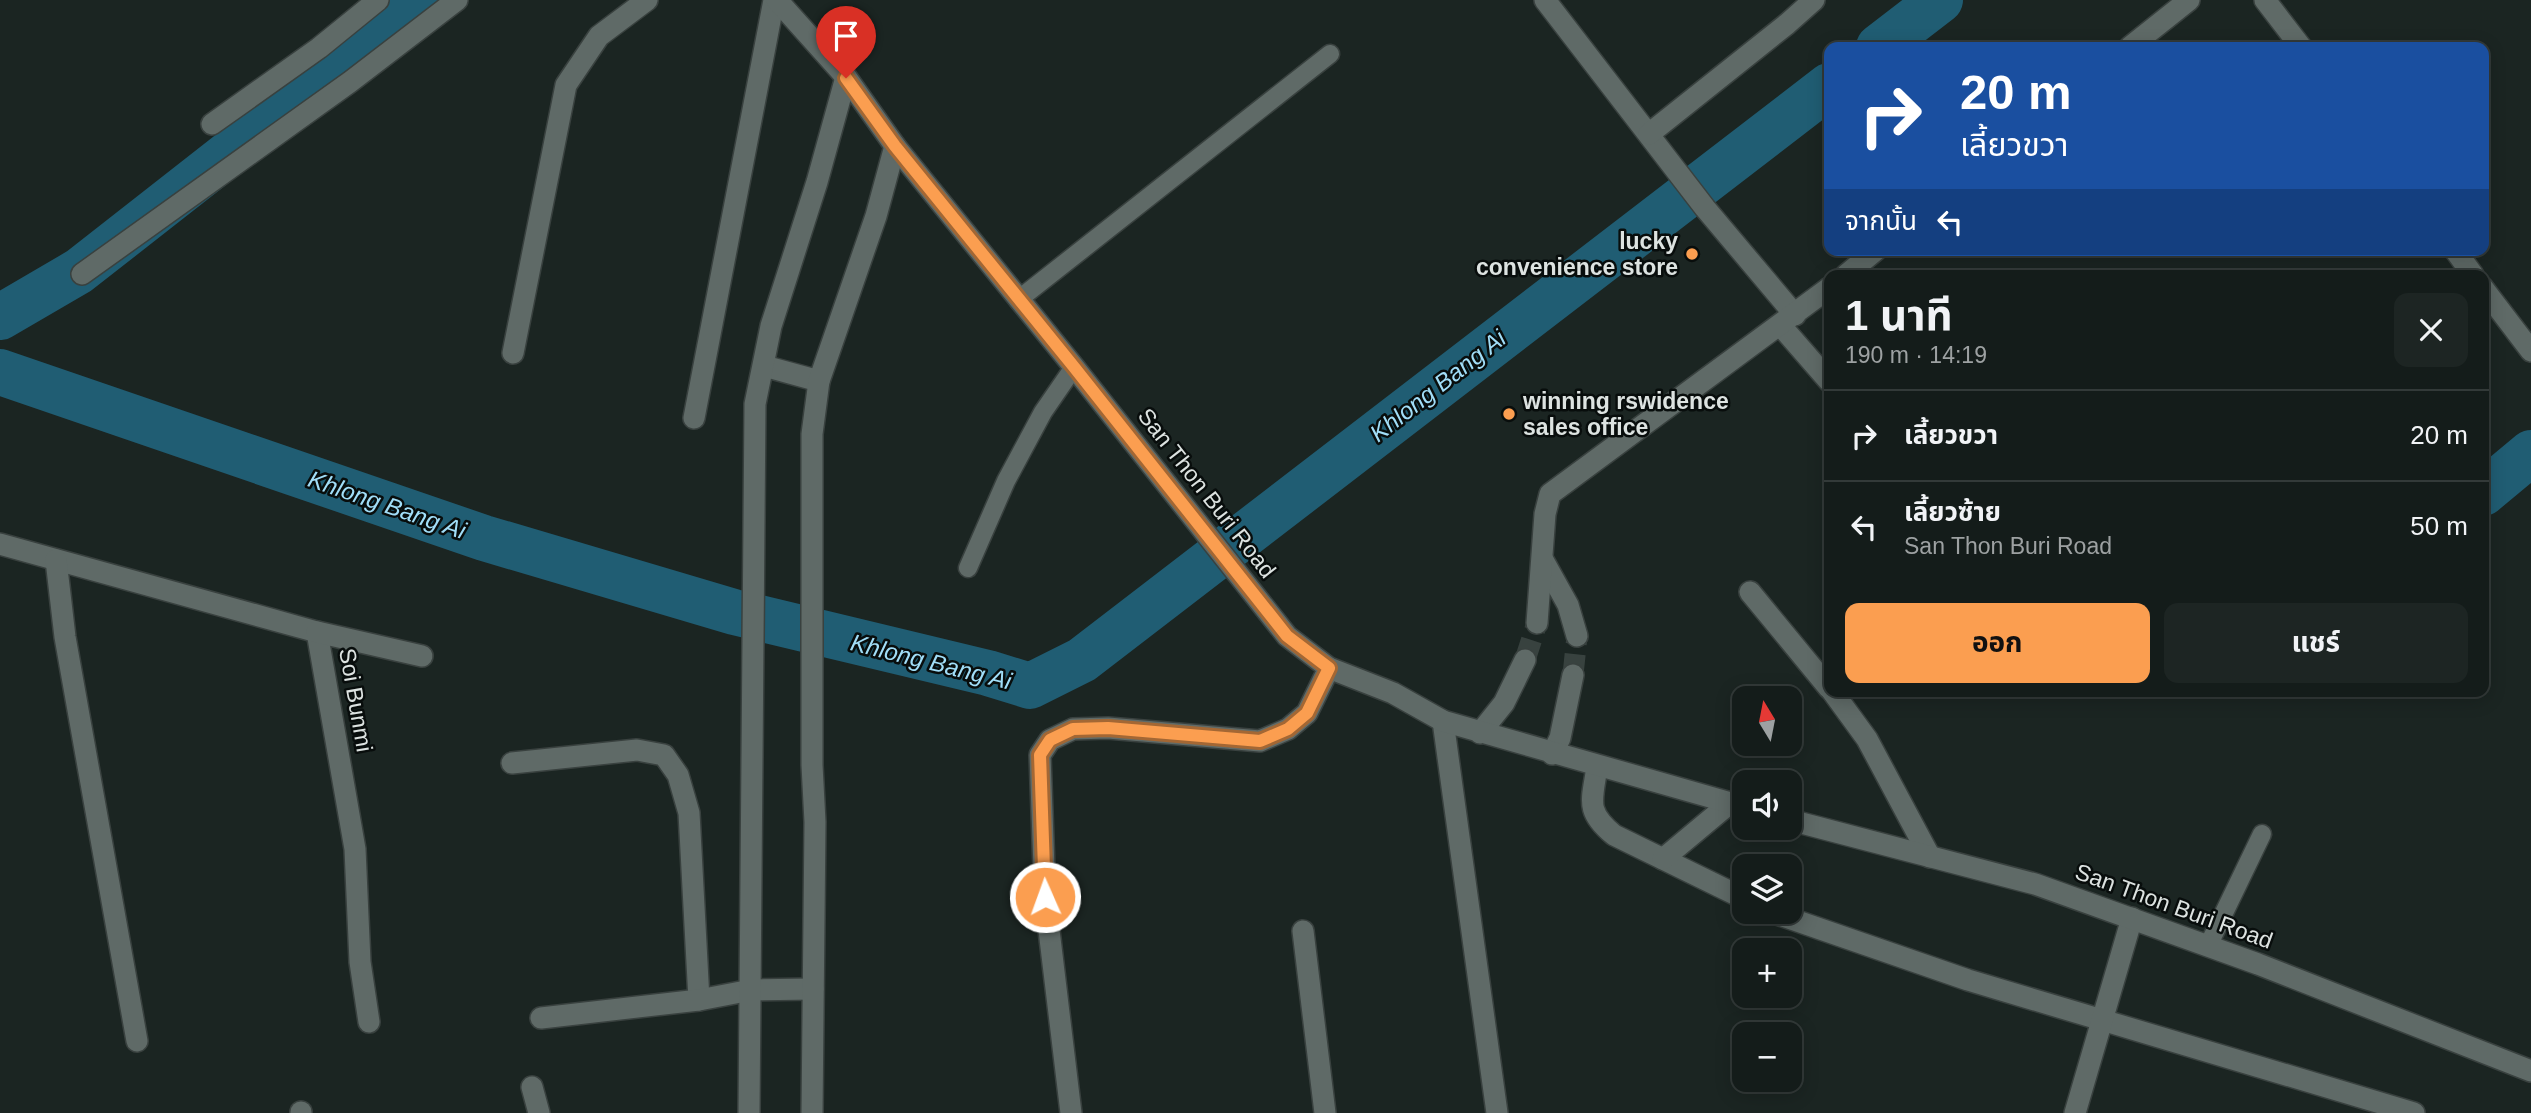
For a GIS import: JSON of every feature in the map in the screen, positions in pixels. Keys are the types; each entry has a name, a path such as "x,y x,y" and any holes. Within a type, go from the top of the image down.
{"street":[{"path":"212,124 319,48 378,0"},
{"path":"82,274 350,82 457,0"},
{"path":"513,353 566,85 599,36 647,0"},
{"path":"694,418 775,0"},
{"name":"San Thon Buri Road","path":"775,0 846,78 895,146 1287,636 1329,668 1393,693 1443,722 1732,804"},
{"path":"1545,0 1705,208 1824,374"},
{"path":"1649,134 1814,0"},
{"path":"2136,42 2189,0"},
{"path":"2265,0 2297,42"},
{"path":"749,1113 755,404 774,316 817,183 846,78"},
{"path":"812,1113 815,822 812,765 812,434 819,381 876,216 895,146"},
{"path":"1852,270 1870,256"},
{"path":"1537,623 1545,514 1550,494 1824,293"},
{"path":"2489,296 2531,351"},
{"path":"764,366 819,381"},
{"name":"Soi Bunmi","path":"0,544 317,632 355,849 360,962 369,1022"},
{"path":"56,560 65,637 137,1041"},
{"path":"1543,560 1568,605 1577,636"},
{"path":"1750,592 1824,682"},
{"path":"317,632 422,656"},
{"path":"1480,733 1504,703 1525,660"},
{"path":"1071,1113 1045,897 1040,755 1050,740 1073,729 1108,728 1260,741 1288,729 1307,713 1329,668"},
{"path":"1552,754 1560,738 1573,675"},
{"path":"1836,697 1867,739 1930,857"},
{"path":"1443,722 1497,1113"},
{"path":"512,763 637,750 664,755 678,775 689,813 699,1000"},
{"path":"1597,767 1592,804 1598,821 1614,835 1732,893"},
{"path":"1663,859 1732,809"},
{"name":"San Thon Buri Road","path":"1802,823 2035,884 2208,946 2531,1070"},
{"path":"2075,1113 2132,918"},
{"path":"1802,923 1968,980 2414,1113"},
{"path":"1303,932 1325,1113"},
{"path":"541,1018 699,1000 751,990 813,989"},
{"path":"533,1087 540,1113"}],"lane":[{"path":"1018,300 1330,54"},
{"path":"968,568 1006,481 1043,412 1074,367"},
{"path":"2208,946 2262,834"}],"waterway":[{"path":"0,317 79,271 425,0"},
{"name":"Khlong Bang Ai","path":"1885,42 1940,0"},
{"name":"Khlong Bang Ai","path":"0,372 484,538 734,612 988,673 1030,686 1082,660 1824,90"},
{"path":"2489,488 2531,453"}],"tunnel":[{"path":"1525,660 1537,623"},
{"path":"1573,675 1577,636"}],"place":[{"name":"lucky convenience store","path":"1692,254"},
{"name":"winning rswidence sales office","path":"1509,414"}],"route":[{"path":"846,78 895,146 1287,636 1329,668 1307,713 1288,729 1260,741 1108,728 1073,729 1050,740 1040,755 1045,897"}]}
